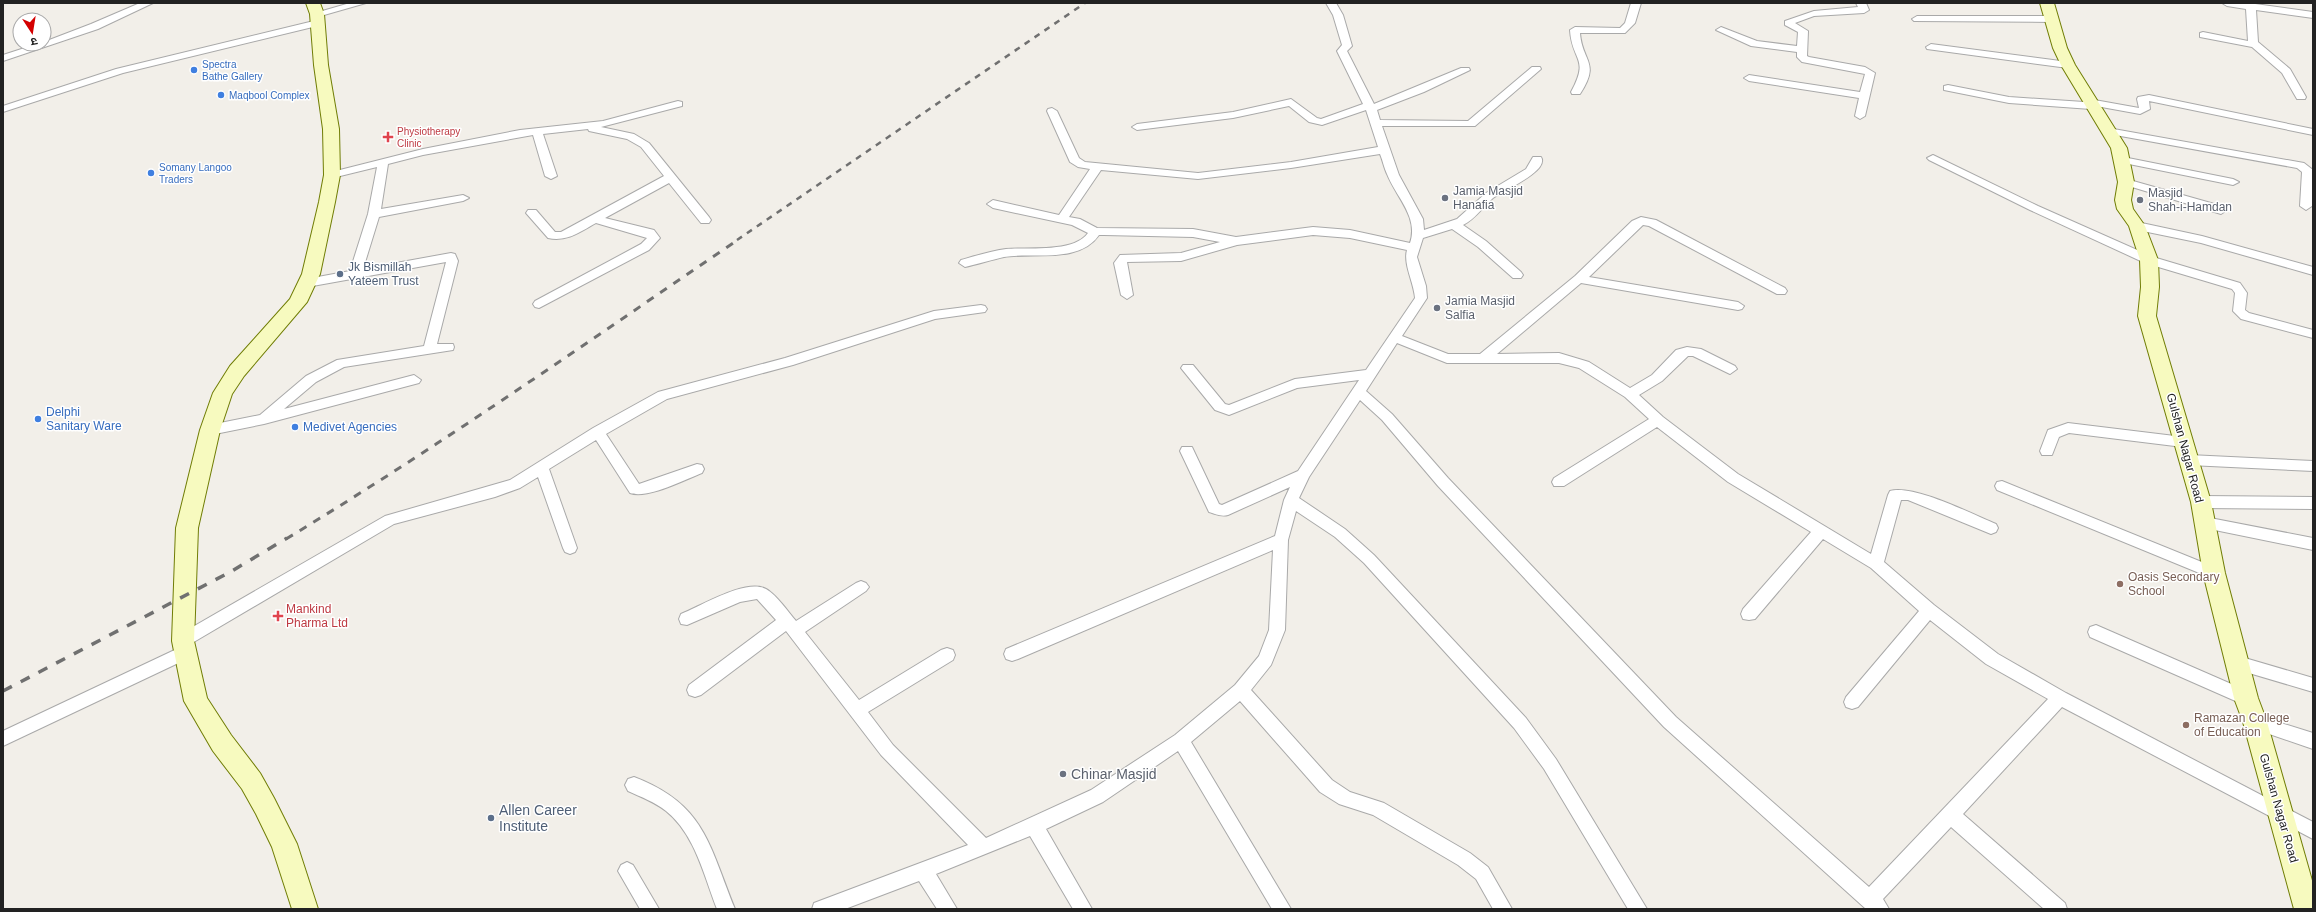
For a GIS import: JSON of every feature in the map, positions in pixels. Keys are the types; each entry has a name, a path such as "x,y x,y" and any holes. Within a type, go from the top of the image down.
{"main road":[{"name":"Gulshan Nagar Road","path":"2050,11 2060,48 2068,66 2090,104 2119,148 2123,160 2126,182 2123,200 2125,209 2137,226 2149,260 2150,287 2147,316 2201,502 2214,573 2246,698 2255,722 2307,909"},
{"path":"305,909 284,844 265,806 251,781 222,743 196,700 184,646 187,528 210,430 223,393 230,382 298,302 311,274 332,175 331,128 321,65 316,13"}],"street":[{"path":"3,58 50,44 104,24 148,3"},
{"path":"3,109 120,71 316,13 361,3"},
{"path":"821,909 983,848 1097,796 1181,740 1241,690 1265,660 1277,630 1281,540 1291,500 1303,475 1358,391 1396,338 1421,298 1420,286 1411,263 1418,226 1415,212 1393,175 1383,150 1370,107 1342,51 1347,46 1343,27 1331,3"},
{"path":"1576,92 1584,79 1587,63 1575,35 1575,30 1622,31 1627,28 1631,22 1636,3"},
{"path":"1860,116 1871,75 1868,71 1806,60 1802,57 1803,31 1788,23 1793,20 1824,12 1864,10 1861,3"},
{"path":"2227,3 2313,15"},
{"path":"2251,7 2251,38 2255,46 2286,71 2301,97"},
{"path":"1917,19 2050,11"},
{"path":"1721,30 1755,44 1803,50"},
{"path":"2203,35 2255,46"},
{"path":"1932,46 2068,66"},
{"path":"1376,123 1471,124 1536,69"},
{"path":"1137,127 1233,115 1290,102 1313,120 1322,122 1420,90 1465,70"},
{"path":"1749,78 1865,96"},
{"path":"1948,88 2019,102 2090,104 2140,111 2145,109 2142,99 2149,98 2313,132"},
{"path":"332,175 423,152 537,131 617,121 678,104"},
{"path":"1052,111 1076,163 1097,167 1198,176 1291,165 1383,150"},
{"path":"583,126 630,136 639,141 671,177 705,220"},
{"path":"2108,130 2201,149 2300,165 2308,171 2310,187 2306,206"},
{"path":"537,131 551,176"},
{"path":"1934,158 2027,205 2149,260 2236,286 2241,290 2238,309 2242,314 2313,334"},
{"path":"1127,295 1120,263 1121,260 1181,257 1236,241 1313,231 1415,242 1454,225 1466,218 1490,195 1530,171 1537,163 1537,159"},
{"path":"2123,160 2233,182"},
{"path":"355,274 374,214 383,162"},
{"path":"1062,219 1097,167"},
{"path":"532,213 552,235 564,236 671,177"},
{"path":"2126,182 2221,210"},
{"path":"374,214 463,198"},
{"path":"993,204 1081,224 1095,232 1193,233 1236,241"},
{"path":"539,304 645,246 654,238 650,233 594,219"},
{"path":"1483,359 1579,279 1636,224 1647,221 1781,291"},
{"path":"1454,225 1479,241 1517,275"},
{"path":"2137,226 2208,242 2313,271"},
{"path":"965,264 1005,253 1043,252 1077,247 1088,242 1095,232"},
{"path":"307,283 451,257 452,261 429,350"},
{"path":"1579,279 1738,306"},
{"path":"3,739 184,646 390,520 490,493 515,484 598,432 663,395 788,362 934,315 981,309"},
{"path":"1396,338 1447,358 1483,359 1545,357 1571,360 1601,374 1630,394 1658,420 1733,478 1876,564 1929,610 1992,659 2060,698 2313,831"},
{"path":"264,419 306,382 331,366 342,363 448,348"},
{"path":"1630,394 1658,378 1681,353 1687,351 1696,352 1730,369"},
{"path":"1188,368 1220,407 1229,410 1295,384 1370,374"},
{"path":"210,430 264,419 414,380"},
{"path":"1358,391 1387,417 1443,482 1670,722 1875,904 1951,816 2060,698"},
{"path":"1559,482 1658,420"},
{"path":"2047,451 2053,434 2068,428 2186,451 2313,466"},
{"path":"598,432 635,489 643,489 697,469"},
{"path":"1187,451 1214,508 1217,510 1223,511 1303,475"},
{"path":"542,468 570,548"},
{"path":"2002,486 2214,573"},
{"path":"1876,564 1895,495 1898,493 1909,494 1990,528"},
{"path":"1291,500 1340,533 1369,558 1520,723 1550,764 1638,909"},
{"path":"2201,502 2313,503"},
{"path":"2205,523 2313,544"},
{"path":"1749,614 1821,531"},
{"path":"1012,654 1281,540"},
{"path":"695,690 791,626 861,587"},
{"path":"687,619 752,591 762,594 791,626 855,711 887,750 983,848"},
{"path":"1852,702 1929,610"},
{"path":"2096,632 2246,698"},
{"path":"855,711 947,655"},
{"path":"2238,662 2313,685"},
{"path":"1241,690 1326,786 1345,798 1378,809 1464,859 1482,873 1502,909"},
{"path":"2255,722 2313,741"},
{"path":"1181,740 1282,909"},
{"path":"634,785 673,807 682,815 695,837 726,909"},
{"path":"1951,816 2058,909"},
{"path":"1034,826 1083,909"},
{"path":"627,871 650,909"},
{"path":"923,871 948,909"}],"railway":[{"path":"737,240 1085,3"},
{"path":"286,539 458,430 739,239"},
{"path":"3,691 232,571 287,538"}],"place":[{"name":"Spectra Bathe Gallery","path":"194,70"},
{"name":"Maqbool Complex","path":"221,95"},
{"name":"Physiotherapy Clinic","path":"388,137"},
{"name":"Somany Langoo Traders","path":"151,173"},
{"name":"Jamia Masjid Hanafia","path":"1445,198"},
{"name":"Masjid Shah-i-Hamdan","path":"2140,200"},
{"name":"Jk Bismillah Yateem Trust","path":"340,274"},
{"name":"Jamia Masjid Salfia","path":"1437,308"},
{"name":"Delphi Sanitary Ware","path":"38,419"},
{"name":"Medivet Agencies","path":"295,427"},
{"name":"Oasis Secondary School","path":"2120,584"},
{"name":"Mankind Pharma Ltd","path":"278,616"},
{"name":"Ramazan College of Education","path":"2186,725"},
{"name":"Chinar Masjid","path":"1063,774"},
{"name":"Allen Career Institute","path":"491,818"}]}
